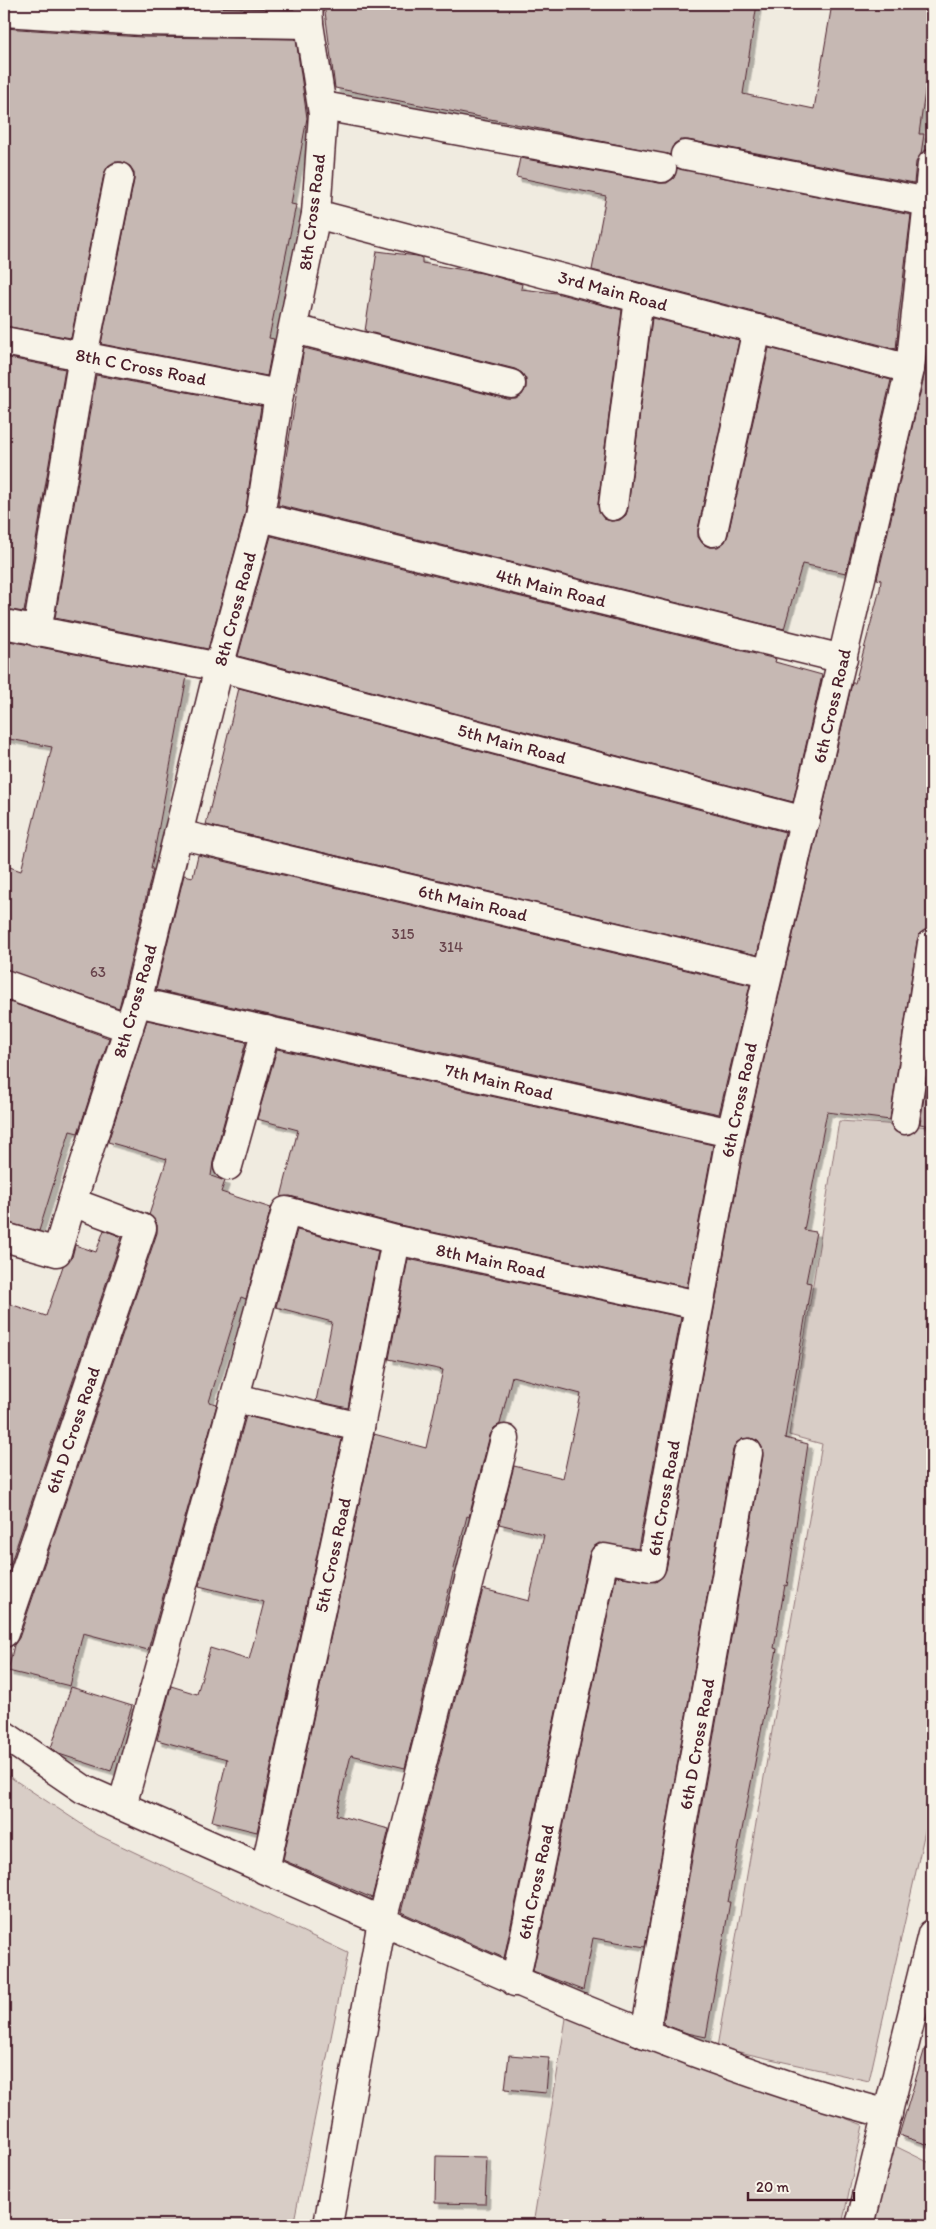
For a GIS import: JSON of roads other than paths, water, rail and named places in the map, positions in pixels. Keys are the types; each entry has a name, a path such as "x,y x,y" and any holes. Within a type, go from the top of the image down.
{"street":[{"path":"4,12 142,21 308,14"},
{"name":"8th Cross Road","path":"4,1237 57,1252 137,1002 219,667 260,517 279,394 294,329 316,214 323,106 308,14"},
{"path":"323,106 662,168"},
{"path":"685,155 928,202"},
{"name":"6th Cross Road","path":"515,1982 604,1558 651,1567 731,1133 910,369 932,164"},
{"path":"37,632 83,356 119,177"},
{"name":"3rd Main Road","path":"316,214 910,369"},
{"path":"613,506 639,298"},
{"path":"713,532 757,328"},
{"path":"294,329 511,384"},
{"name":"8th C Cross Road","path":"4,341 279,394"},
{"name":"4th Main Road","path":"260,517 843,659"},
{"name":"5th Main Road","path":"4,624 219,667 805,821"},
{"name":"6th Main Road","path":"178,834 767,973"},
{"path":"905,1120 932,943"},
{"path":"4,984 129,1028"},
{"name":"7th Main Road","path":"137,1002 731,1133"},
{"path":"228,1166 266,1030"},
{"name":"6th D Cross Road","path":"4,1633 142,1228 72,1202"},
{"name":"8th Main Road","path":"236,1398 286,1211 396,1240 698,1305"},
{"name":"5th Cross Road","path":"265,1870 360,1427 396,1240"},
{"path":"122,1806 236,1398 360,1427"},
{"path":"328,2225 382,1921 505,1439"},
{"name":"6th D Cross Road","path":"645,2034 748,1454"},
{"path":"4,1734 82,1789 382,1921 515,1982 645,2034 778,2082 888,2114"},
{"path":"860,2225 932,1934"}]}
